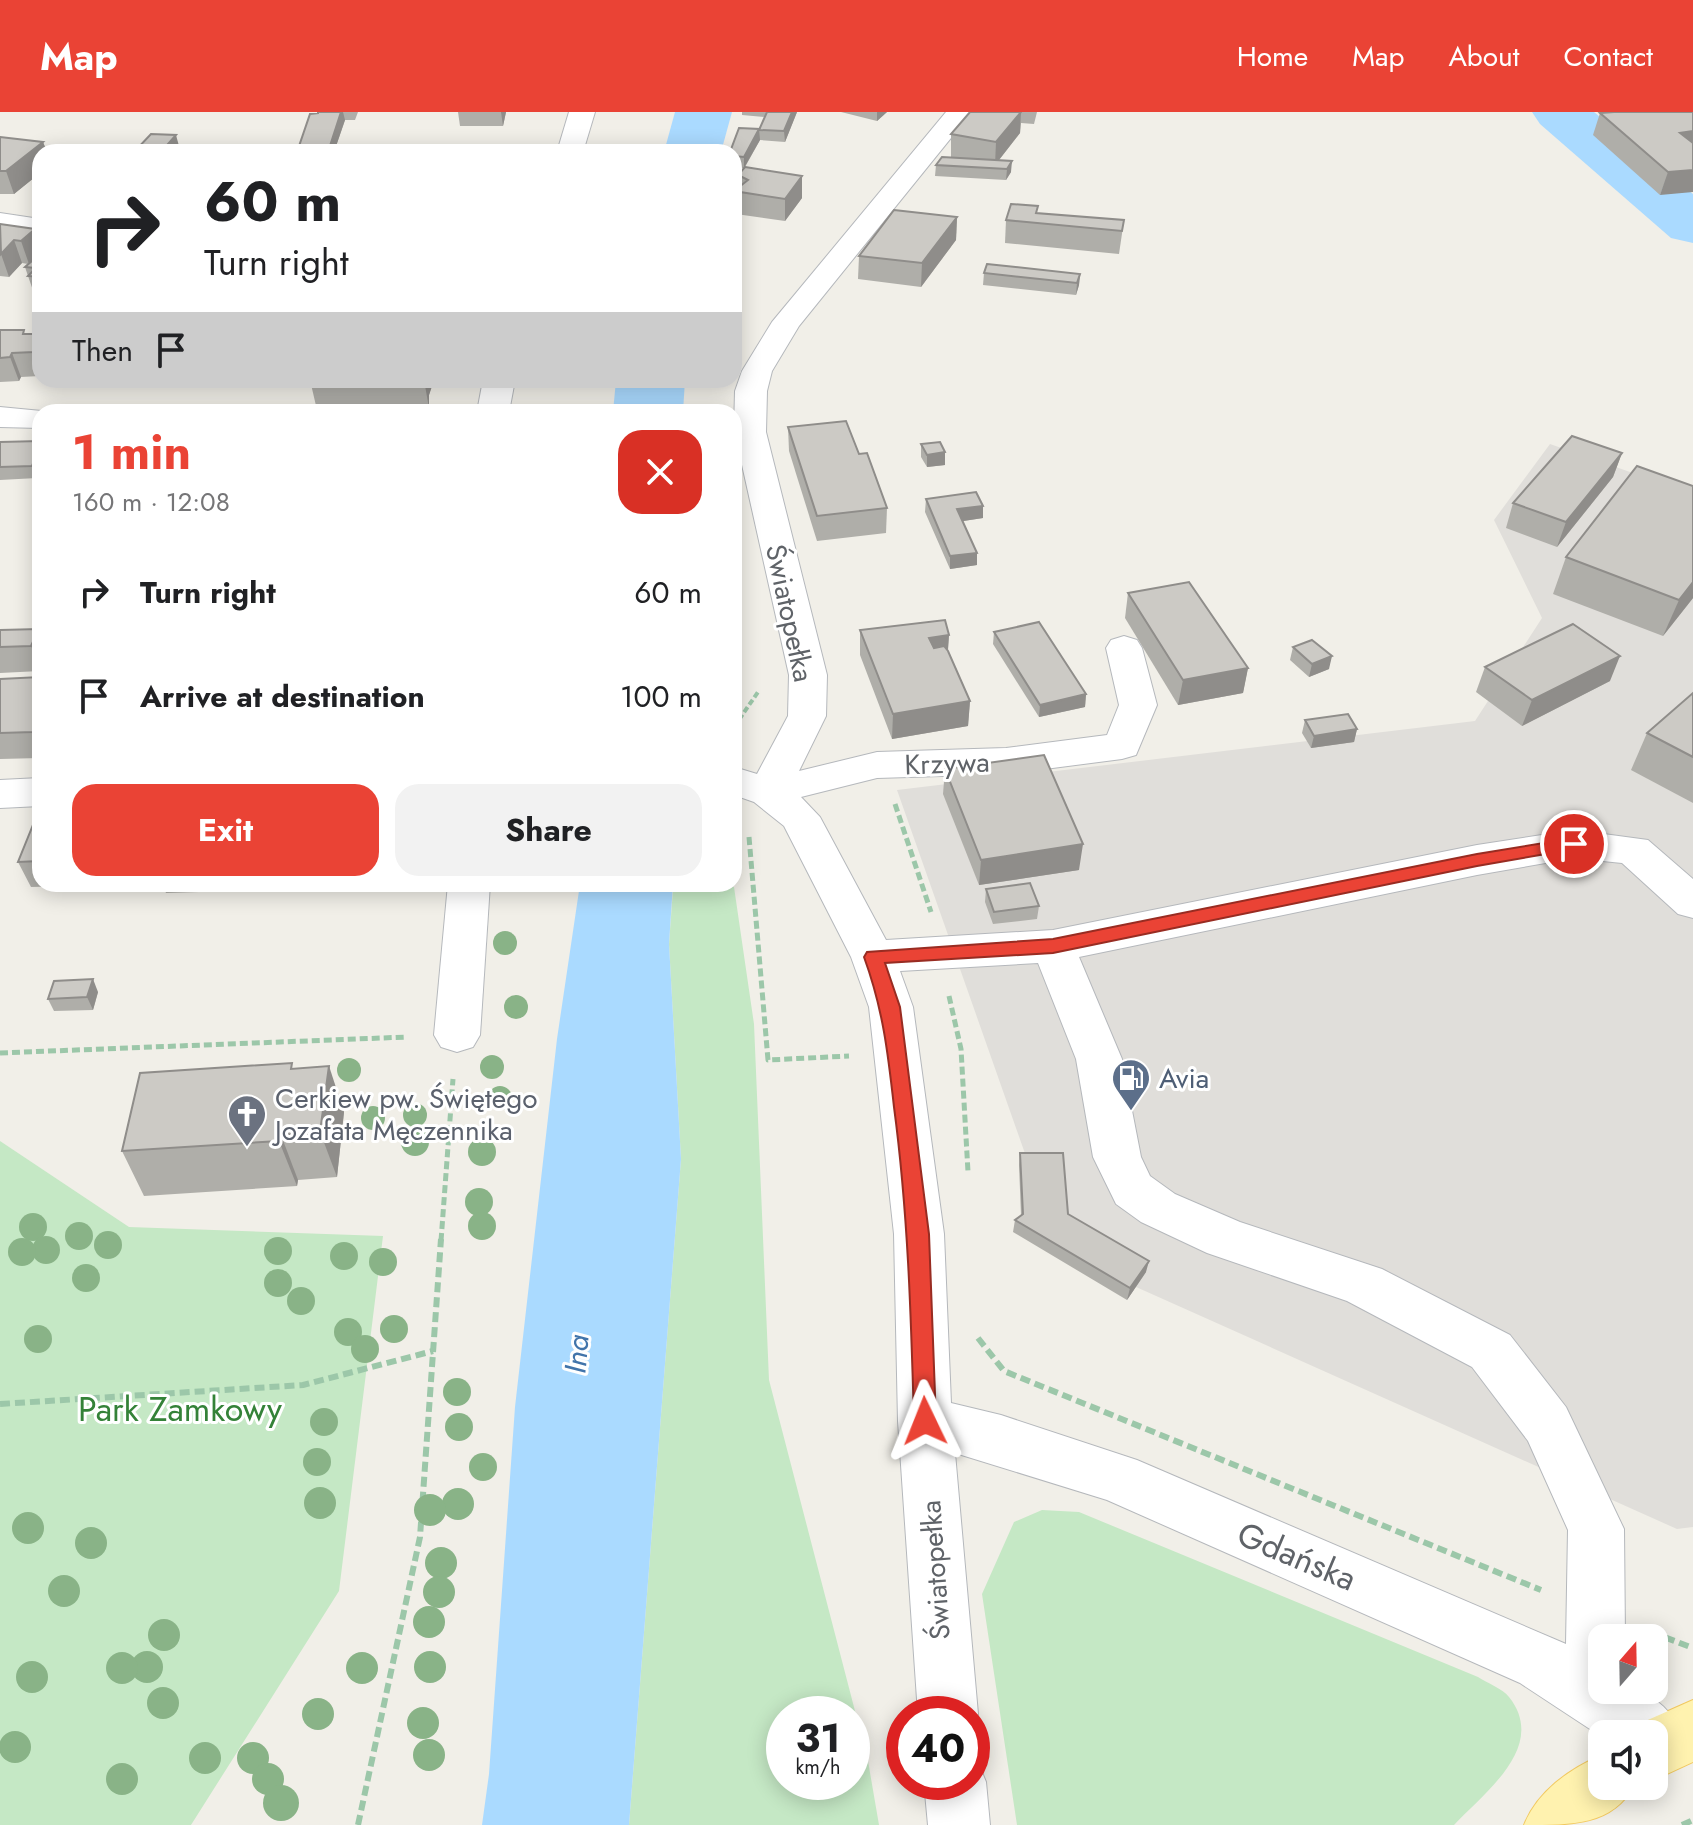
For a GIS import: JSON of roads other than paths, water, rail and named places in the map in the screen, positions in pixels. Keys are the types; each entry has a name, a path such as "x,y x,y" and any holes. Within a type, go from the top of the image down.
{"main road":[{"path":"1555,1825 1588,1798"}],"street":[{"path":"572,144 582,112"},
{"name":"Światopełka","path":"946,1696 925,1421 919,1234 891,1007 873,957 800,817 751,786 807,716 808,675 750,432 748,410 757,371 787,322 959,112"},
{"path":"0,221 32,226"},
{"path":"0,417 32,418"},
{"name":"Krzywa","path":"751,786 877,765 1006,761 1122,746 1138,705 1124,648"},
{"path":"0,794 32,792"},
{"path":"873,957 1053,946 1462,863 1574,844 1633,850 1693,903"},
{"path":"457,1035 468,892"},
{"path":"1053,946 1099,1059 1117,1157 1133,1190 1158,1208 1225,1238 1364,1285 1491,1351 1547,1424 1596,1529 1595,1624"},
{"name":"Gdańska","path":"925,1421 1001,1440 1117,1478 1541,1662 1588,1693"},
{"name":"Gdańska","path":"1605,1704 1632,1720"},
{"path":"957,1800 959,1825"}],"water":[{"path":"675,112 732,112 723,144 666,144"},
{"path":"615,388 684,388 684,404 614,404"},
{"name":"Ina","path":"579,892 672,892 669,944 681,1159 629,1825 482,1825 489,1774 515,1407 557,1039"}],"waterway":[{"path":"1560,112 1693,225"}],"place":[{"name":"Avia","path":"1131,1112"},
{"name":"Cerkiew pw. Świętego Jozafata Męczennika","path":"247,1148"}],"park label":[{"name":"Park Zamkowy","path":"180,1409"}]}
